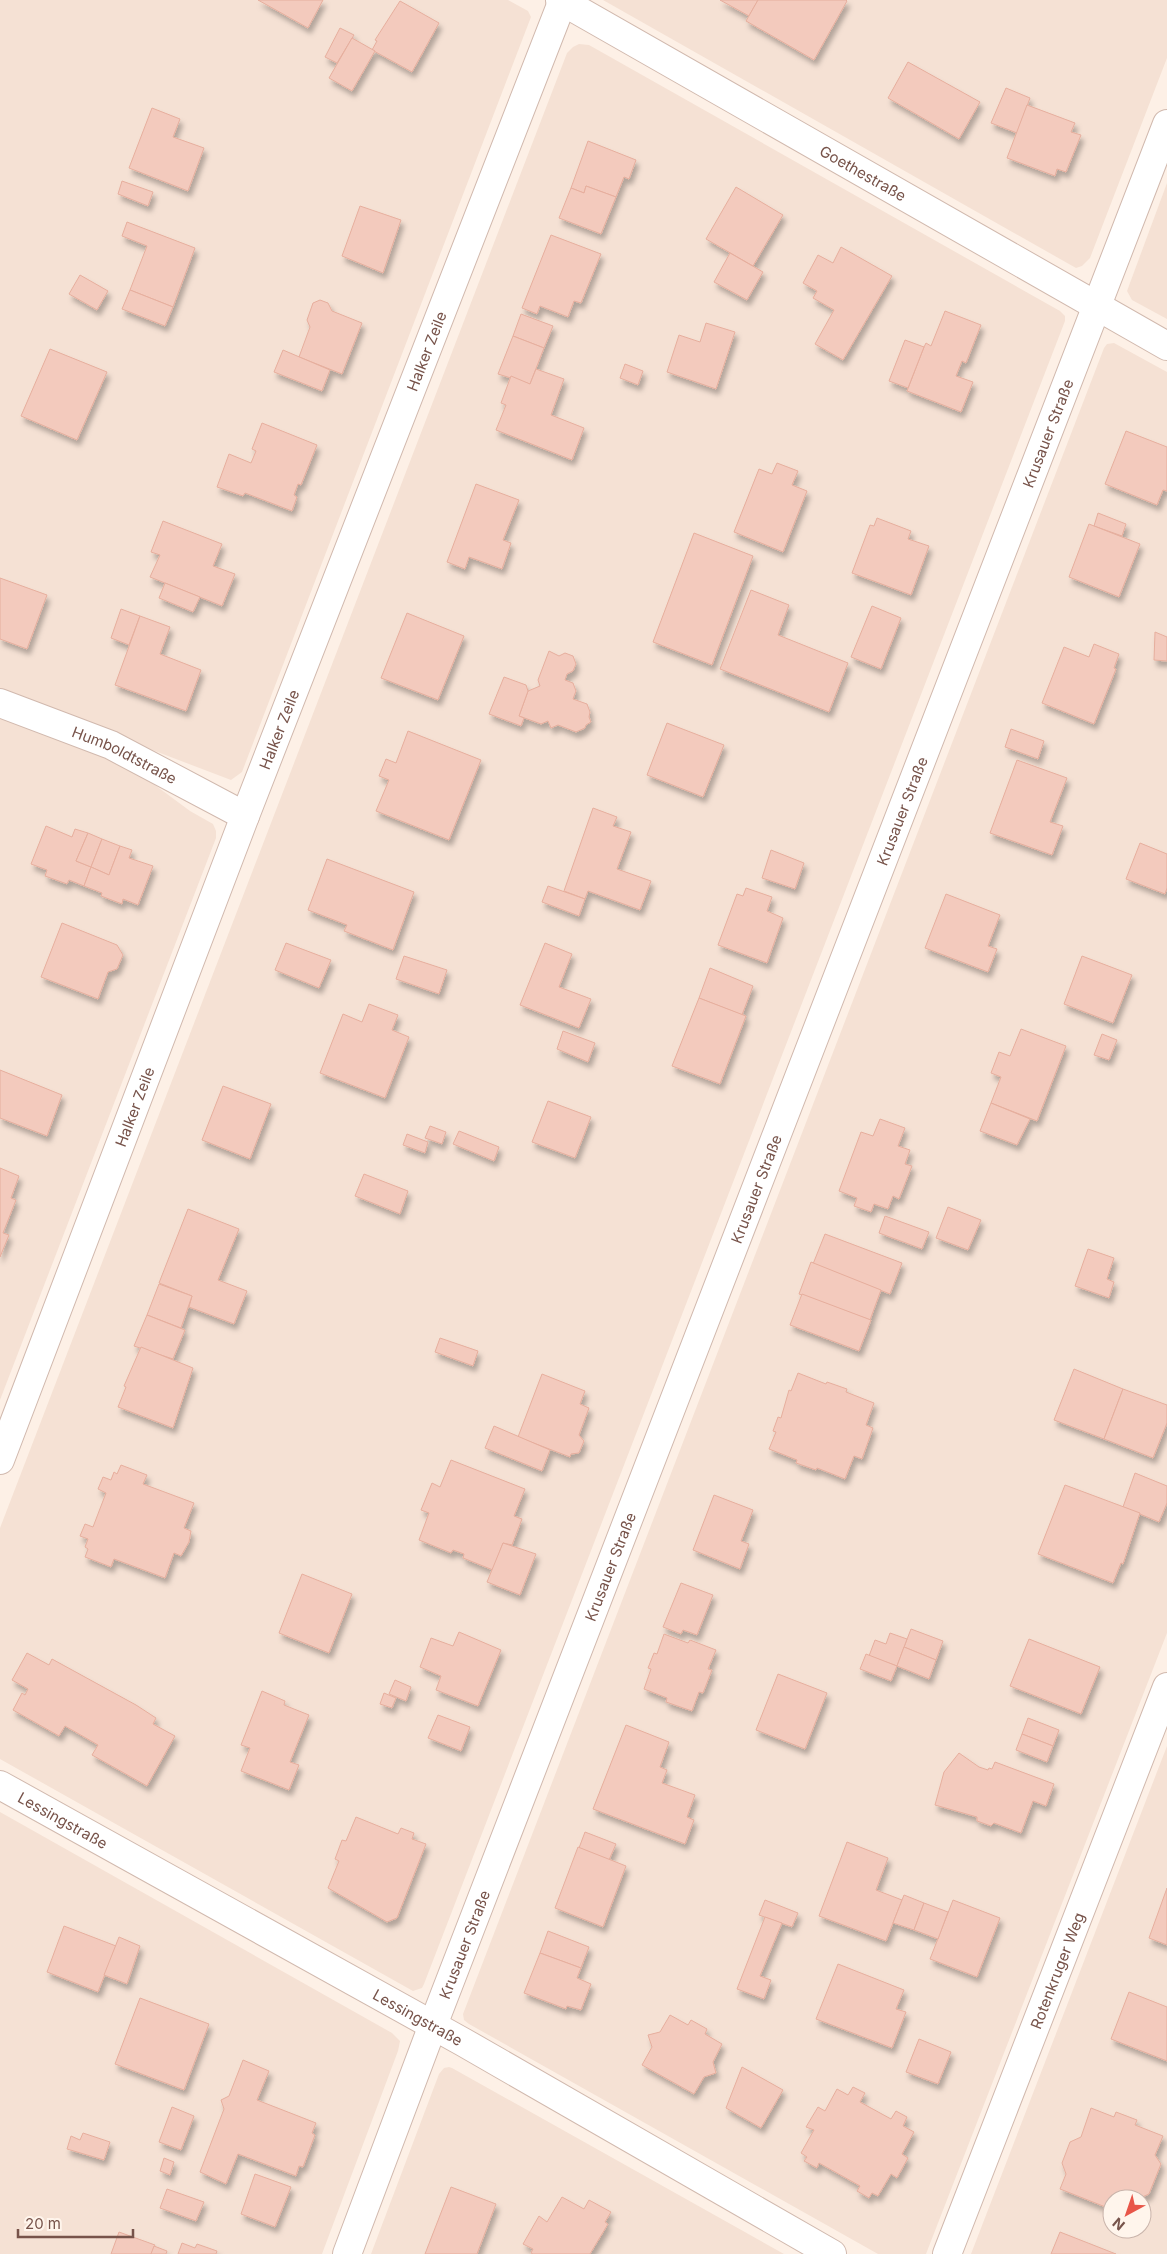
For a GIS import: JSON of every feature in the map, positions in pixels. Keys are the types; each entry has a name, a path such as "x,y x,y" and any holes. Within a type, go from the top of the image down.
{"street":[{"name":"Goethestraße","path":"562,1 1167,346"},
{"name":"Halker Zeile","path":"0,1460 245,816 562,1"},
{"name":"Krusauer Straße","path":"347,2254 433,2025 1167,124"},
{"name":"Humboldtstraße","path":"0,703 111,745 245,816"},
{"name":"Rotenkruger Weg","path":"946,2254 1167,1686"},
{"name":"Lessingstraße","path":"0,1785 433,2025 832,2254"}],"shaded area":[{"path":"0,0 508,0 528,11 531,17 242,772 231,780 0,692"},
{"path":"603,0 1167,0 1167,58 1090,258 1082,266 1076,268"},
{"path":"579,44 589,45 1060,311 1065,316 1065,321 424,1984 422,1988 413,1991 0,1759 0,1528 567,53"},
{"path":"1167,183 1167,319 1132,300 1127,291"},
{"path":"1114,343 1167,372 1167,1633 926,2254 878,2254 469,2024 464,2020 463,2014 1104,348 1107,344"},
{"path":"0,711 125,763 190,811 213,824 216,838 0,1400"},
{"path":"1167,1746 1167,2254 971,2254"},
{"path":"0,1812 392,2033 400,2041 398,2051 322,2254 0,2254"},
{"path":"449,2067 784,2254 371,2254 439,2074 444,2068"}],"building":[{"path":"258,0 323,0 308,28"},
{"path":"720,0 758,0 749,16"},
{"path":"758,0 847,1 814,60 746,21"},
{"path":"400,1 439,23 412,72 372,50 377,41 375,40"},
{"path":"340,28 354,35 337,63 325,57"},
{"path":"352,38 375,51 352,91 329,78"},
{"path":"908,62 980,102 959,139 888,98"},
{"path":"1006,88 1030,98 1017,133 991,123"},
{"path":"1027,105 1075,123 1071,132 1081,135 1066,172 1057,169 1055,176 1007,158"},
{"path":"152,108 180,119 173,137 204,148 188,191 129,168"},
{"path":"588,141 636,160 629,179 624,177 616,197 586,186 584,193 571,188"},
{"path":"122,181 153,192 148,206 118,194"},
{"path":"586,186 616,197 601,234 559,218 571,188 584,193"},
{"path":"736,187 783,215 753,266 706,239"},
{"path":"360,206 401,220 383,273 342,256"},
{"path":"127,222 195,248 173,307 130,290 147,246 122,236"},
{"path":"551,235 601,254 581,303 574,301 568,317 540,306 537,314 522,308"},
{"path":"841,247 892,276 843,360 815,344 834,310 813,298 817,291 803,283 818,255 833,263"},
{"path":"730,253 763,272 747,300 714,282"},
{"path":"80,275 108,291 97,310 69,294"},
{"path":"130,290 173,307 165,326 122,309"},
{"path":"320,300 328,303 332,311 362,323 342,374 299,357 310,327 307,320 313,303"},
{"path":"945,311 981,325 966,363 962,361 956,376 973,382 961,412 907,391 924,347 926,343 931,346"},
{"path":"521,314 553,326 544,348 513,336"},
{"path":"706,323 735,332 716,389 667,372 679,335 700,342"},
{"path":"513,336 544,348 530,384 498,374"},
{"path":"905,340 924,347 908,388 889,381"},
{"path":"50,349 107,372 77,440 21,416"},
{"path":"283,350 330,370 322,391 274,372"},
{"path":"625,364 643,371 638,385 620,378"},
{"path":"536,369 564,379 551,415 584,428 572,460 496,430 506,405 501,403 511,376 530,384"},
{"path":"262,423 317,445 301,485 298,484 294,495 297,497 292,511 245,493 243,496 217,487 229,454 251,463 256,451 252,449"},
{"path":"1126,431 1167,447 1167,491 1163,490 1157,505 1105,484"},
{"path":"777,463 798,471 792,485 807,491 783,552 734,532 759,469 772,474"},
{"path":"476,484 519,500 503,540 511,543 502,569 469,557 465,569 447,562"},
{"path":"1098,513 1126,524 1122,536 1094,526"},
{"path":"877,518 911,531 908,539 929,546 911,595 852,573 870,525 874,526"},
{"path":"163,521 222,544 213,566 235,574 222,606 150,577 160,555 151,552"},
{"path":"1089,524 1140,544 1119,597 1069,577"},
{"path":"694,533 753,556 712,665 653,642"},
{"path":"0,578 47,595 27,649 0,639"},
{"path":"165,583 200,597 193,612 159,598"},
{"path":"751,590 789,605 778,635 848,663 829,712 720,669"},
{"path":"872,606 901,618 881,669 851,657"},
{"path":"121,609 140,616 129,645 111,638"},
{"path":"407,613 464,636 438,700 381,678"},
{"path":"140,616 170,627 160,654 201,670 186,711 115,685"},
{"path":"1155,632 1167,637 1167,661 1154,660"},
{"path":"1094,644 1119,654 1114,668 1116,669 1094,724 1042,703 1064,647 1089,657"},
{"path":"549,651 559,656 565,653 573,656 576,664 573,671 567,674 565,680 573,683 576,691 573,699 587,704 591,722 585,728 576,732 558,725 551,728 548,721 541,724 519,716 528,691 540,686 538,680"},
{"path":"504,677 526,685 528,691 519,716 524,718 521,726 489,714"},
{"path":"667,723 724,745 703,797 647,775"},
{"path":"1011,729 1044,741 1038,759 1005,747"},
{"path":"408,731 481,760 449,840 376,811 389,780 379,776 386,759 396,763"},
{"path":"1017,760 1067,778 1050,822 1063,826 1052,855 990,833"},
{"path":"593,808 617,817 613,826 631,832 617,869 651,881 640,910 588,891 585,899 564,891"},
{"path":"46,826 72,837 75,829 88,833 76,861 91,867 84,886 69,880 67,884 45,876 47,870 31,864"},
{"path":"88,833 102,839 91,867 76,861"},
{"path":"102,839 120,846 109,875 91,867"},
{"path":"1140,843 1167,854 1167,888 1165,894 1126,879"},
{"path":"120,846 132,850 129,858 153,866 138,905 123,899 122,904 101,896 102,893 84,886 91,867 109,875"},
{"path":"771,850 804,863 795,889 762,878"},
{"path":"327,859 414,892 393,950 344,931 347,925 308,910"},
{"path":"548,886 585,899 579,916 542,902"},
{"path":"746,888 772,897 767,911 783,918 767,963 718,945 737,894 743,896"},
{"path":"946,894 1000,915 988,946 997,949 988,972 925,948"},
{"path":"62,923 117,945 123,955 117,969 108,972 98,999 41,977"},
{"path":"286,943 331,960 319,988 275,970"},
{"path":"545,943 572,954 559,987 591,999 579,1028 520,1005"},
{"path":"404,956 447,970 439,994 396,979"},
{"path":"1082,956 1132,975 1113,1023 1064,1004"},
{"path":"710,968 753,986 742,1015 699,998"},
{"path":"699,998 746,1016 720,1084 672,1066"},
{"path":"369,1004 398,1015 392,1030 409,1037 385,1098 320,1073 343,1014 362,1022"},
{"path":"1021,1029 1066,1046 1037,1121 991,1103 1001,1077 991,1073 999,1052 1010,1056"},
{"path":"563,1031 595,1043 588,1062 557,1049"},
{"path":"1102,1034 1117,1040 1109,1060 1094,1055"},
{"path":"0,1070 62,1095 47,1136 0,1118"},
{"path":"223,1086 271,1104 250,1159 202,1140"},
{"path":"548,1101 591,1117 575,1158 532,1142"},
{"path":"991,1103 1030,1119 1017,1145 980,1131"},
{"path":"880,1119 905,1128 898,1146 910,1150 905,1164 912,1166 899,1199 893,1196 888,1209 874,1204 871,1212 854,1206 857,1198 839,1191 861,1132 873,1136"},
{"path":"430,1126 446,1132 442,1144 425,1138"},
{"path":"459,1131 499,1147 494,1161 453,1144"},
{"path":"407,1134 428,1142 425,1153 403,1145"},
{"path":"0,1168 19,1176 11,1198 16,1200 3,1233 9,1235 0,1257"},
{"path":"364,1174 408,1191 400,1214 355,1196"},
{"path":"948,1207 981,1220 968,1250 936,1238"},
{"path":"188,1209 239,1229 218,1280 247,1291 234,1324 189,1307 192,1296 159,1283"},
{"path":"885,1216 929,1232 922,1249 879,1233"},
{"path":"825,1234 902,1263 890,1294 813,1264"},
{"path":"1088,1249 1114,1258 1107,1279 1114,1282 1109,1298 1075,1286"},
{"path":"811,1262 881,1290 870,1320 799,1294"},
{"path":"159,1284 192,1296 181,1328 147,1315"},
{"path":"802,1294 871,1320 859,1351 790,1325"},
{"path":"147,1315 185,1330 173,1359 134,1346"},
{"path":"440,1338 478,1351 473,1366 435,1352"},
{"path":"141,1347 193,1368 173,1428 118,1407 126,1387 124,1386"},
{"path":"1074,1369 1123,1389 1104,1439 1054,1420"},
{"path":"798,1373 826,1384 827,1382 847,1389 846,1392 874,1403 866,1425 873,1428 862,1459 854,1456 845,1479 817,1468 816,1470 796,1463 797,1460 769,1449 776,1432 773,1431 778,1417 781,1418 789,1390 791,1391"},
{"path":"542,1374 585,1391 580,1404 589,1408 579,1435 584,1441 579,1453 571,1454 570,1457 518,1437"},
{"path":"1123,1389 1167,1405 1167,1423 1153,1458 1104,1439"},
{"path":"494,1426 550,1450 542,1471 485,1448"},
{"path":"451,1460 525,1489 514,1516 522,1519 512,1545 503,1543 493,1570 463,1558 464,1554 453,1550 451,1553 419,1540 429,1513 421,1510 432,1483 440,1487"},
{"path":"121,1465 147,1475 143,1484 194,1503 184,1528 191,1531 189,1542 181,1556 174,1553 165,1578 114,1559 111,1567 85,1557 88,1549 85,1547 88,1539 80,1536 85,1524 93,1527 106,1493 98,1489 103,1477 111,1480 114,1472 117,1474"},
{"path":"1135,1473 1167,1486 1167,1503 1159,1522 1123,1507"},
{"path":"1065,1485 1140,1513 1123,1564 1121,1563 1113,1583 1038,1554"},
{"path":"714,1495 753,1510 741,1541 749,1544 740,1569 693,1550"},
{"path":"503,1543 536,1554 520,1595 487,1582"},
{"path":"302,1574 352,1594 329,1653 279,1633"},
{"path":"681,1583 713,1595 697,1635 683,1630 681,1634 663,1627"},
{"path":"911,1629 943,1641 936,1660 904,1647"},
{"path":"459,1632 501,1650 478,1706 436,1690 441,1676 420,1667 431,1638 453,1646"},
{"path":"890,1633 907,1639 897,1666 869,1656 875,1640 886,1644"},
{"path":"664,1634 688,1643 690,1640 716,1650 708,1669 712,1670 703,1693 699,1692 692,1711 666,1702 667,1698 644,1689 651,1669 648,1668 654,1653 657,1654"},
{"path":"1029,1639 1100,1667 1081,1714 1010,1686"},
{"path":"904,1647 936,1660 929,1679 897,1666"},
{"path":"27,1653 49,1665 52,1659 136,1705 156,1718 153,1724 175,1736 147,1786 92,1755 98,1745 65,1726 59,1736 13,1710 22,1693 25,1695 28,1689 12,1680"},
{"path":"866,1654 897,1666 891,1681 860,1669"},
{"path":"778,1674 827,1693 805,1749 756,1730"},
{"path":"395,1680 411,1687 406,1701 389,1694"},
{"path":"262,1691 285,1701 284,1705 309,1715 290,1762 299,1765 289,1790 241,1771 250,1748 241,1745"},
{"path":"384,1693 396,1698 392,1708 380,1704"},
{"path":"438,1715 470,1727 461,1751 428,1738"},
{"path":"1028,1718 1059,1730 1053,1746 1022,1734"},
{"path":"626,1725 669,1742 660,1767 667,1770 662,1783 695,1795 687,1817 694,1820 685,1844 593,1809"},
{"path":"1022,1734 1053,1746 1047,1762 1016,1750"},
{"path":"959,1753 979,1767 988,1770 989,1768 992,1769 995,1762 1054,1784 1046,1806 1033,1801 1021,1833 994,1823 991,1826 977,1821 977,1817 935,1805 944,1772"},
{"path":"356,1817 398,1834 401,1828 414,1833 412,1839 426,1844 397,1918 387,1922 328,1888 339,1861 335,1859 342,1840 346,1841"},
{"path":"585,1832 616,1844 609,1860 579,1848"},
{"path":"847,1842 888,1858 876,1890 902,1900 886,1941 819,1916"},
{"path":"578,1847 626,1866 603,1927 555,1908"},
{"path":"1167,1888 1167,1945 1149,1938"},
{"path":"904,1895 924,1903 914,1930 893,1923"},
{"path":"765,1900 798,1913 792,1927 759,1915"},
{"path":"953,1900 1000,1918 977,1977 930,1959"},
{"path":"924,1903 948,1912 938,1939 914,1930"},
{"path":"765,1917 782,1923 760,1976 771,1980 764,1999 737,1989"},
{"path":"64,1926 116,1946 98,1992 47,1972"},
{"path":"548,1931 589,1947 581,1968 540,1953"},
{"path":"119,1937 140,1946 127,1984 104,1975"},
{"path":"540,1953 581,1968 577,1978 591,1984 581,2010 567,2006 566,2009 524,1993"},
{"path":"838,1964 904,1990 896,2009 906,2012 892,2048 816,2019"},
{"path":"1129,1992 1167,2007 1167,2061 1111,2039"},
{"path":"140,1998 209,2024 184,2090 115,2064"},
{"path":"670,2015 688,2025 691,2020 707,2029 705,2034 722,2044 713,2062 716,2073 704,2077 694,2094 642,2065 652,2047 648,2035 660,2032"},
{"path":"919,2039 951,2052 938,2084 906,2072"},
{"path":"243,2060 269,2071 257,2100 316,2123 312,2133 315,2135 303,2167 299,2166 296,2176 238,2154 226,2184 200,2172 224,2109 221,2100 229,2096"},
{"path":"742,2067 783,2090 761,2128 726,2108"},
{"path":"853,2087 865,2093 860,2102 891,2119 896,2111 907,2117 903,2126 914,2132 902,2154 908,2158 897,2178 891,2174 878,2196 872,2193 869,2198 857,2191 860,2186 819,2163 817,2168 804,2161 807,2157 801,2153 814,2130 806,2127 818,2107 825,2111 837,2089 848,2095"},
{"path":"172,2107 194,2116 181,2150 159,2142"},
{"path":"1091,2108 1114,2117 1116,2112 1137,2120 1135,2125 1163,2136 1155,2155 1161,2164 1151,2189 1102,2189 1102,2206 1060,2189 1066,2174 1062,2163 1070,2142 1081,2137"},
{"path":"83,2133 110,2142 104,2160 67,2149 71,2136 80,2140"},
{"path":"164,2158 174,2162 170,2175 160,2171"},
{"path":"255,2174 291,2187 275,2227 241,2214"},
{"path":"451,2187 496,2204 477,2254 425,2254"},
{"path":"167,2189 204,2202 196,2221 160,2208"},
{"path":"562,2197 584,2209 589,2200 611,2212 605,2222 608,2224 590,2254 531,2253 533,2249 523,2244 539,2216 547,2222"},
{"path":"119,2232 155,2245 151,2254 111,2254"},
{"path":"1060,2232 1116,2254 1051,2254"},
{"path":"182,2243 195,2248 197,2244 217,2251 216,2254 178,2254"},
{"path":"154,2246 167,2251 166,2254 151,2254"}]}
